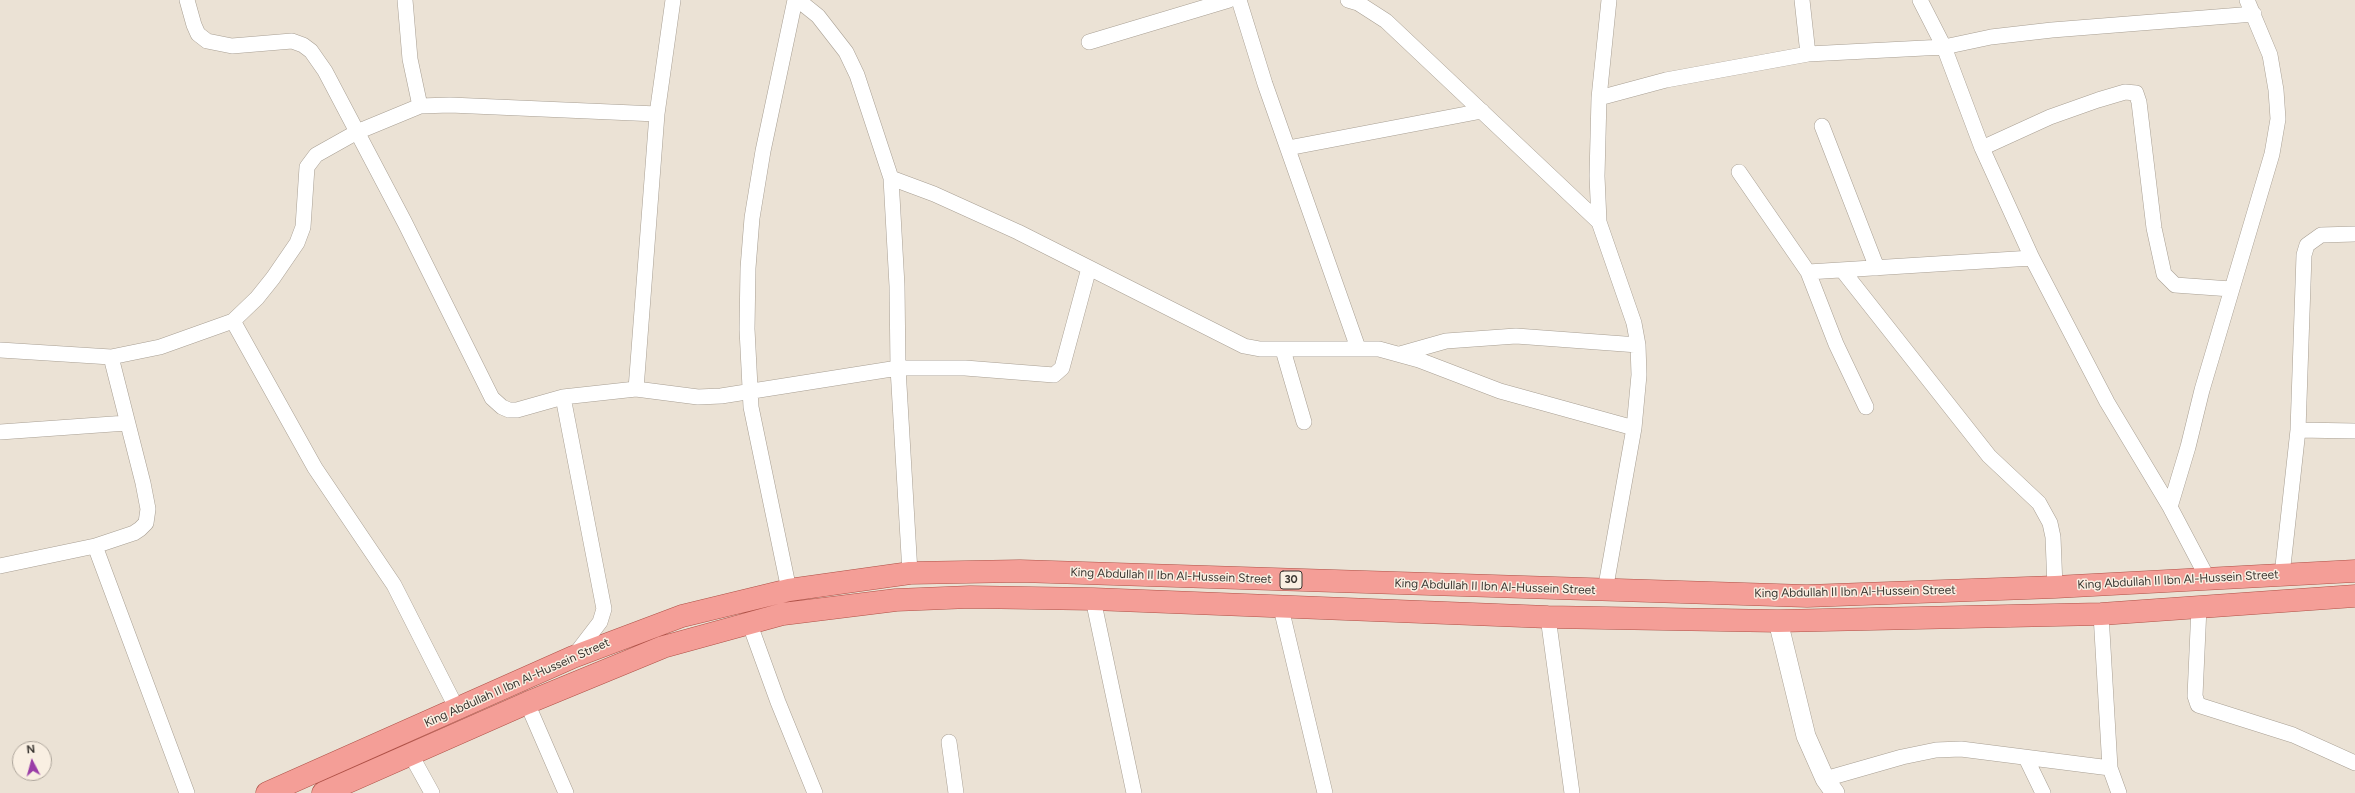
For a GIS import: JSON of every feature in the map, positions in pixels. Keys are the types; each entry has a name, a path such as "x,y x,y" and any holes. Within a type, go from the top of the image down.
{"main road":[{"name":"King Abdullah II Ibn Al-Hussein Street","path":"267,793 573,657 682,616 789,590 910,573 1020,571 1605,591 1807,596 2055,587 2355,571"},
{"path":"1201,577 1202,604"},
{"path":"1230,578 1231,606"},
{"name":"King Abdullah II Ibn Al-Hussein Street","path":"323,793 527,703 664,647 749,622 829,607 896,600 970,597 1093,599 1281,608 1548,617 1778,622 2101,614 2355,596"}],"street":[{"path":"187,0 198,34 207,41 232,46 292,41 307,48 325,71 405,223 492,398 502,407 509,410 517,410 563,397 636,389 698,397 749,393 898,368 965,368 1049,375 1057,374 1062,368 1089,268"},
{"path":"405,0 410,59 420,106"},
{"path":"636,389 657,114 673,0"},
{"path":"789,590 749,393 748,268 752,218 770,110 796,0 818,16 846,52 856,75 891,178 897,286 898,368 910,573"},
{"path":"1089,42 1229,0"},
{"path":"1239,0 1288,148 1358,348"},
{"path":"1348,0 1358,3 1386,21 1599,222"},
{"path":"1605,591 1634,428 1639,375 1638,345 1624,289 1599,222 1597,176 1599,98 1608,0"},
{"path":"1802,0 1808,54"},
{"path":"1920,0 1944,47 1982,148 2032,258 2107,402 2170,507 2208,579"},
{"path":"2170,507 2231,289 2272,154 2278,119 2276,90 2270,55 2247,0"},
{"path":"1599,98 1666,80 1808,54 1944,47 1991,37 2052,30 2254,14"},
{"path":"1982,148 2050,117 2091,102 2125,92 2136,93 2139,102 2154,228 2164,274 2175,285 2231,289"},
{"path":"0,350 111,357 160,347 233,321 273,278 297,243 303,227 305,208 304,179 307,167 316,155 357,132 420,106 450,105 657,114"},
{"path":"1288,148 1482,111"},
{"path":"1822,126 1877,268"},
{"path":"1739,172 1808,272 1836,344 1866,407"},
{"path":"891,178 934,194 1012,229 1244,346 1283,350 1358,348 1400,354 1500,391 1634,428"},
{"path":"2282,575 2298,430 2304,254 2308,245 2321,235 2355,234"},
{"path":"1808,272 2032,258"},
{"path":"1844,270 1989,456 2039,503 2050,523 2053,537 2055,587"},
{"path":"233,321 315,468 394,585 457,709"},
{"path":"1400,354 1446,341 1516,336 1638,345"},
{"path":"1283,350 1304,422"},
{"path":"0,566 95,546 140,529 148,516 143,483 111,357"},
{"path":"563,397 604,609 600,622 573,657"},
{"path":"0,432 127,423"},
{"path":"2298,430 2355,431"},
{"path":"95,546 187,793"},
{"path":"1093,599 1134,793"},
{"path":"2199,607 2195,696 2198,705 2293,735 2355,763"},
{"path":"1281,608 1325,793"},
{"path":"2101,614 2110,768 2119,793"},
{"path":"1548,617 1572,793"},
{"path":"749,622 815,793"},
{"path":"1778,622 1797,706 1806,736 1830,786 1865,767 1936,750 1981,751 2110,768"},
{"path":"527,703 566,793"},
{"path":"949,742 956,793"},
{"path":"411,755 432,793"},
{"path":"2026,758 2043,793"}]}
